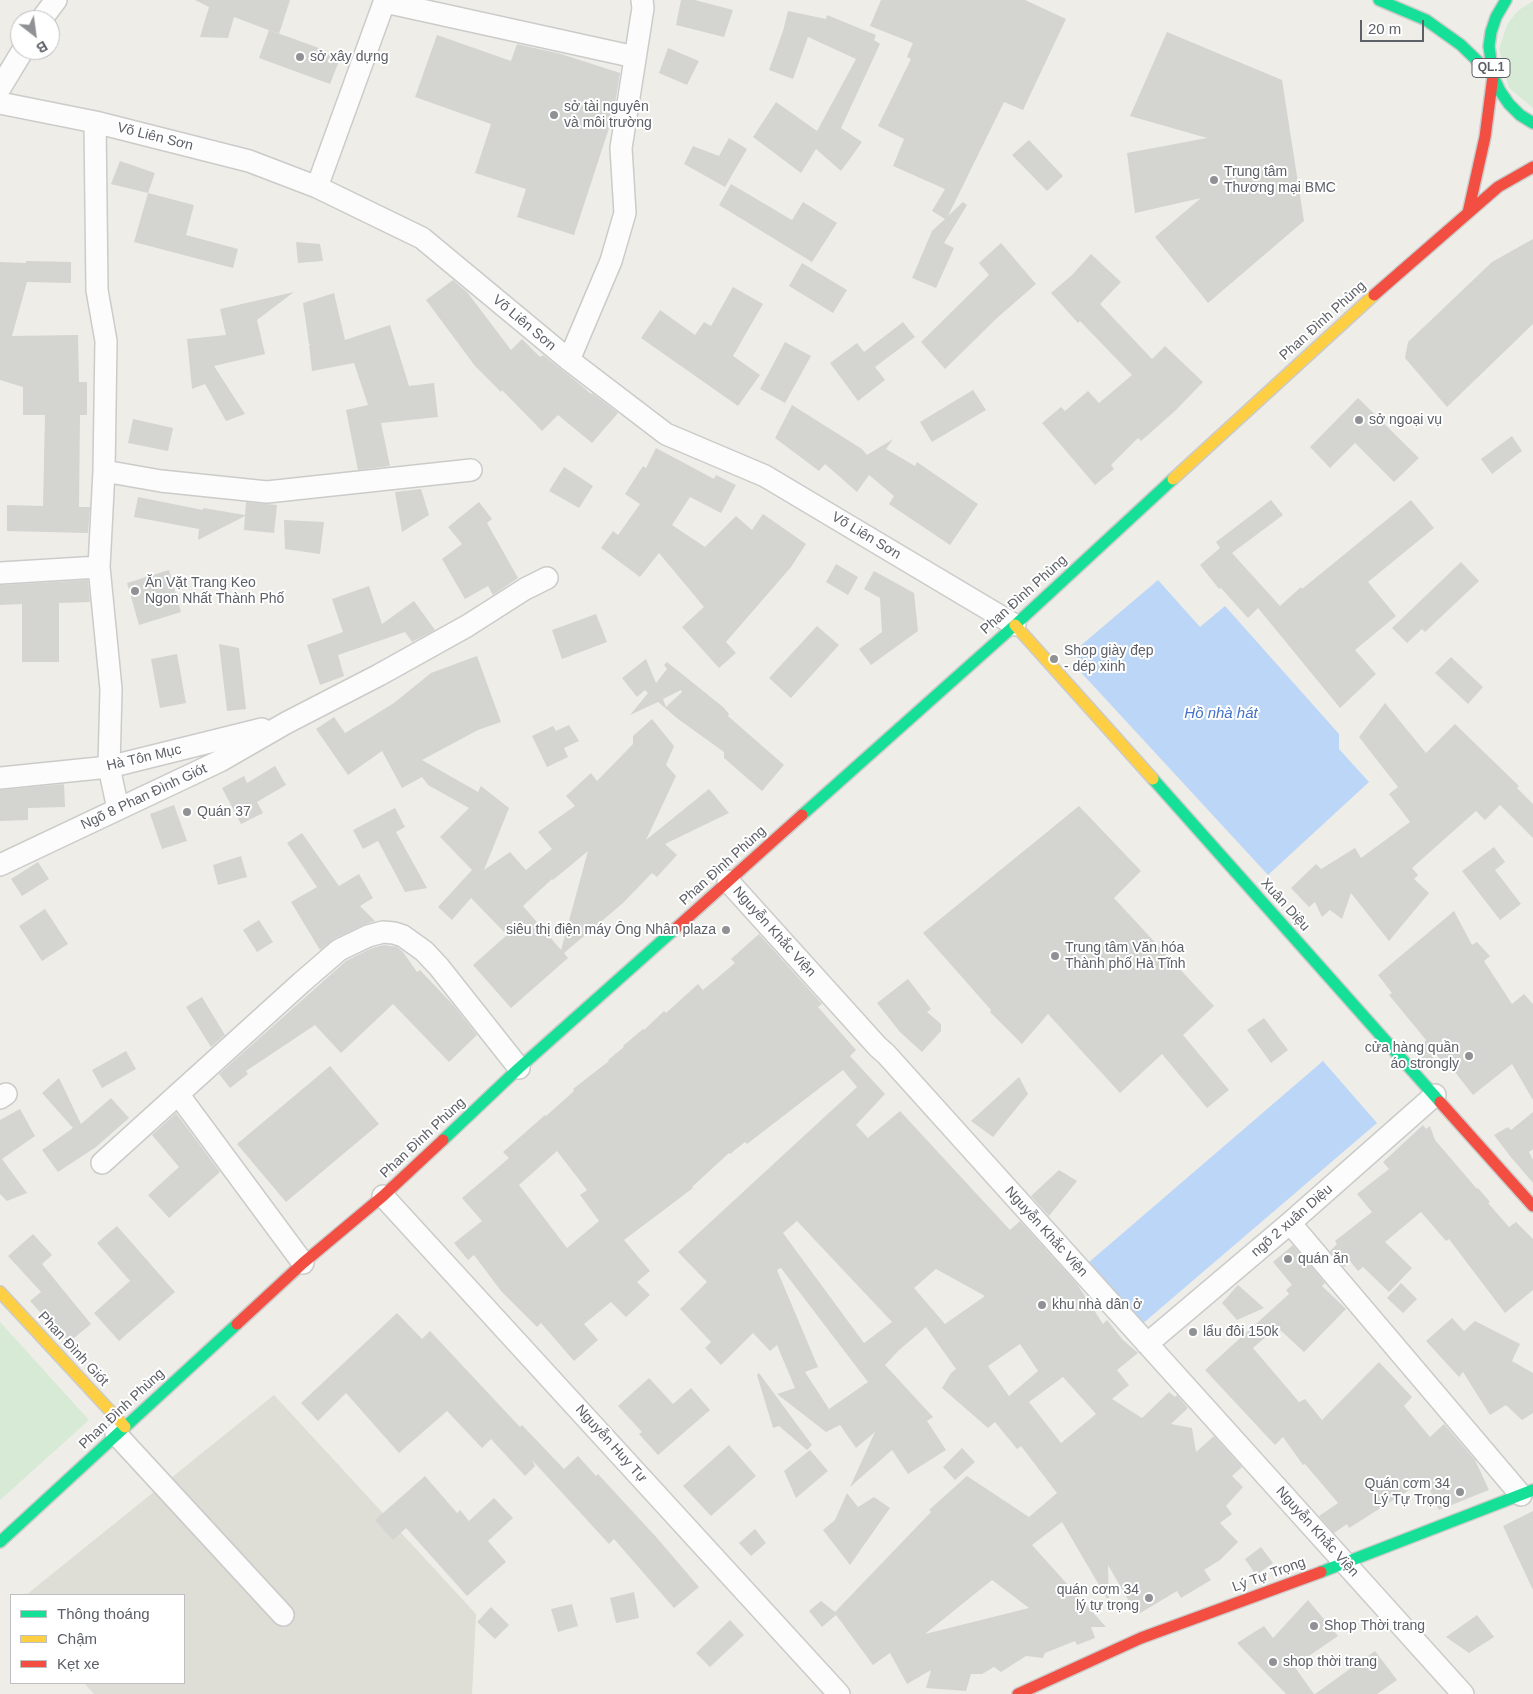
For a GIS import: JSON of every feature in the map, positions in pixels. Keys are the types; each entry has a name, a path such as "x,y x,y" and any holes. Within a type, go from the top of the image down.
{"main road":[{"name":"QL.1","path":"1379,0 1426,20 1461,45 1493,76"},
{"name":"QL.1","path":"1506,0 1496,17 1491,32 1489,46 1493,76 1509,104 1520,115 1533,123"},
{"path":"1468,213 1486,130 1493,76"},
{"name":"Phan Đình Phùng","path":"0,1542 303,1263 383,1196 519,1068 1015,625 1352,314 1498,188 1533,168"},
{"name":"Xuân Diệu","path":"1015,625 1533,1206"},
{"name":"Phan Đình Giót","path":"0,1292 120,1431"},
{"name":"Lý Tự Trọng","path":"1018,1694 1141,1638 1527,1493"}],"street":[{"path":"569,360 611,261 625,212 622,148 643,8 642,0"},
{"path":"317,187 385,1 635,57"},
{"path":"0,88 17,60"},
{"name":"Võ Liên Sơn","path":"0,103 96,122 249,161 317,187 422,238 569,360 666,434 764,476 1015,625"},
{"path":"96,122 97,290 106,340 104,471 99,567 110,689 109,768 118,809"},
{"path":"104,471 162,481 268,492 471,470"},
{"path":"0,573 99,567"},
{"path":"286,723 379,676 467,626 525,589 547,578"},
{"name":"Hà Tôn Mục","path":"0,778 109,768 286,723"},
{"name":"Ngõ 8 Phan Đình Giót","path":"0,865 220,761 286,723"},
{"name":"Nguyễn Khắc Viện","path":"728,881 1464,1694"},
{"path":"102,1163 339,950 368,936 383,932 403,936 424,951 439,967 519,1068"},
{"path":"178,1094 303,1263"},
{"name":"ngõ 2 xuân Diệu","path":"1146,1344 1290,1223 1435,1095"},
{"name":"Nguyễn Huy Tự","path":"383,1196 839,1694"},
{"path":"1290,1223 1527,1493"},
{"path":"120,1431 283,1614"}],"shaded area":[{"path":"274,1395 476,1614 472,1694 94,1694 85,1684 185,1684 185,1594 27,1594"}],"green space":[{"path":"1533,1 1533,108 1509,88 1499,49 1511,19 1519,10"},
{"path":"0,1322 89,1420 0,1500"}],"water":[{"name":"Hồ nhà hát","path":"1158,580 1200,627 1225,606 1339,734 1339,749 1369,782 1268,875 1076,667 1079,647"},
{"path":"1323,1061 1377,1123 1141,1325 1088,1263"}],"building":[{"path":"195,0 290,0 279,34 234,17 228,38 200,37 209,7"},
{"path":"681,0 695,0 733,10 724,37 676,25"},
{"path":"881,0 1025,0 1066,19 1023,110 1004,102 948,216 963,202 967,205 944,243 954,248 936,288 912,278 932,231 945,219 932,211 945,189 893,166 904,139 878,126 911,59 907,57 913,43 870,26"},
{"path":"788,11 826,19 827,15 876,35 874,40 880,44 841,128 862,142 841,171 816,149 801,173 753,137 776,102 817,131 856,59 808,37 793,79 769,70"},
{"name":"sở xây dựng","path":"269,30 341,56 330,84 259,58"},
{"name":"Trung tâm Thương mại BMC","path":"1167,32 1282,80 1304,221 1208,303 1155,237 1201,198 1135,213 1127,153 1207,138 1130,116"},
{"name":"sở tài nguyên và môi trường","path":"437,35 511,61 517,44 561,54 620,73 613,116 574,235 517,217 526,189 475,173 491,124 415,97"},
{"path":"668,48 699,61 687,85 659,73"},
{"path":"729,138 747,149 725,187 684,164 693,146 719,156"},
{"path":"1029,140 1063,176 1047,191 1012,155"},
{"path":"120,161 155,173 148,193 111,184"},
{"path":"731,184 792,220 803,202 837,223 812,262 719,205"},
{"path":"148,193 194,205 186,235 238,249 233,268 134,242"},
{"path":"1533,239 1533,324 1447,407 1405,358 1408,342 1492,262"},
{"path":"296,242 320,244 323,261 298,263"},
{"path":"1001,243 1036,284 997,318 945,369 921,342 989,275 979,263"},
{"path":"1091,254 1121,282 1100,304 1152,359 1165,346 1203,382 1175,411 1141,441 1138,438 1111,465 1114,469 1095,485 1042,423 1061,407 1065,411 1088,391 1099,403 1132,375 1080,321 1078,323 1051,293 1072,275"},
{"path":"26,261 71,262 71,283 27,282 12,336 78,335 79,382 87,382 87,415 80,415 79,507 90,507 88,533 7,531 7,505 43,506 45,415 23,415 23,387 0,380 0,262 26,263"},
{"path":"802,263 847,290 833,313 789,286"},
{"path":"453,280 467,292 511,350 522,339 540,357 543,355 618,413 592,443 558,415 542,431 502,390 501,392 475,366 426,300"},
{"path":"733,287 763,304 733,356 760,375 738,406 641,338 660,310 695,335 704,322 711,326"},
{"path":"294,292 257,320 265,354 214,366 245,414 226,421 205,384 192,389 187,339 226,335 220,309"},
{"path":"334,293 345,340 390,325 409,386 434,383 438,417 381,423 390,466 358,470 346,410 368,405 354,363 312,371 309,345 311,344 309,344 303,303"},
{"path":"903,322 915,337 875,367 885,380 858,401 830,363 857,343 864,352"},
{"path":"785,342 811,356 785,403 760,389"},
{"path":"973,390 986,410 932,442 920,422"},
{"name":"sở ngoại vụ","path":"1358,398 1419,458 1394,482 1355,443 1330,468 1310,447"},
{"path":"792,405 862,449 867,455 893,439 886,449 915,466 917,462 978,504 950,545 889,504 894,496 869,475 857,492 825,464 819,471 775,438"},
{"path":"133,419 173,428 168,451 128,443"},
{"path":"1512,436 1522,451 1492,474 1481,459"},
{"path":"656,448 714,479 716,475 736,485 721,513 690,497 672,525 705,547 736,516 752,530 763,514 806,544 791,567 726,642 736,653 719,668 682,627 704,607 659,553 640,577 601,548 613,531 618,535 640,504 625,494 643,466 646,468"},
{"path":"564,467 593,486 579,508 549,491"},
{"path":"421,489 429,515 402,532 395,492"},
{"path":"138,497 203,510 203,508 245,515 246,502 277,505 274,533 244,530 245,516 198,540 199,529 134,517"},
{"path":"1271,500 1283,515 1232,553 1280,606 1301,587 1302,589 1411,500 1434,528 1368,582 1396,616 1355,650 1376,674 1340,708 1258,608 1248,618 1221,588 1219,589 1200,565 1220,548 1216,542"},
{"path":"479,502 492,519 487,523 518,578 493,595 488,586 465,599 442,559 462,544 448,527"},
{"path":"284,520 324,522 320,554 285,549"},
{"path":"1461,562 1479,581 1425,632 1422,629 1407,643 1392,628"},
{"path":"836,564 858,577 848,595 826,582"},
{"path":"169,570 181,612 139,625 127,583"},
{"path":"874,571 914,593 918,631 871,665 859,649 882,632 880,598 864,589"},
{"path":"88,580 90,602 59,603 59,662 22,662 22,604 0,605 0,585"},
{"path":"369,586 382,624 414,601 435,630 412,642 405,632 338,655 344,676 320,685 307,645 343,632 332,599"},
{"path":"596,614 607,642 562,659 552,630"},
{"path":"817,626 839,645 791,698 769,678"},
{"path":"219,644 239,648 246,709 227,711"},
{"path":"177,654 186,703 160,708 151,659"},
{"path":"477,656 501,722 478,730 422,760 478,792 481,786 509,808 484,870 510,852 526,870 552,849 538,832 575,806 566,796 591,773 597,781 633,744 633,736 652,719 674,746 666,765 676,776 646,840 709,789 729,813 665,844 677,855 657,877 652,873 623,903 564,953 568,958 511,1008 473,965 507,935 471,898 452,920 438,907 472,870 440,837 469,808 428,785 422,777 402,788 382,751 348,775 316,729 334,717 345,733 394,703 431,673","holes":["588,851 561,950 523,906 552,879"]},
{"path":"1451,657 1483,687 1468,704 1435,673"},
{"path":"646,659 656,683 667,669 664,665 667,662 723,707 729,714 728,716 784,765 762,791 724,758 724,752 658,702 630,715 648,693 645,690 637,697 622,678","holes":["681,690 682,692 666,707 663,699"]},
{"path":"1385,703 1426,753 1455,724 1519,786 1517,788 1533,804 1533,838 1500,805 1485,820 1476,811 1412,868 1418,875 1414,879 1429,893 1389,941 1351,893 1342,919 1330,910 1322,917 1315,902 1309,907 1291,888 1316,864 1321,869 1355,848 1361,858 1410,822 1389,794 1398,787 1359,737"},
{"path":"569,725 579,741 564,748 568,757 547,767 532,736 553,726 556,731"},
{"path":"275,766 286,785 257,802 263,813 241,824 222,788 244,776 247,783"},
{"path":"64,784 65,807 28,808 28,820 0,821 0,790"},
{"path":"174,805 187,841 162,849 150,814"},
{"name":"Trung tâm Văn hóa Thành phố Hà Tĩnh","path":"1079,806 1141,871 1114,898 1214,1006 1183,1035 1229,1090 1207,1108 1162,1054 1120,1093 1048,1014 1022,1044 990,1012 991,1010 923,933"},
{"path":"395,808 405,827 396,832 427,888 405,892 378,841 363,849 353,830"},
{"path":"302,833 339,886 359,874 373,898 360,906 375,921 334,939 320,950 291,902 317,887 287,843"},
{"path":"1494,847 1505,862 1495,870 1521,904 1500,920 1462,871"},
{"path":"241,856 247,877 218,885 213,865"},
{"path":"38,862 49,879 22,896 11,879"},
{"path":"45,909 68,944 42,961 19,926"},
{"path":"1454,911 1472,945 1477,942 1490,956 1484,961 1512,1004 1524,994 1533,1004 1533,1100 1512,1064 1473,1095 1451,1067 1447,1070 1437,1055 1426,1063 1418,1053 1426,1040 1389,995 1392,993 1378,975"},
{"path":"259,920 273,942 257,952 243,930"},
{"path":"759,934 822,1004 818,1007 856,1050 850,1056 885,1094 856,1125 868,1138 900,1111 1010,1230 1020,1221 1077,1284 1103,1324 1107,1320 1122,1339 1138,1353 1117,1370 1129,1385 1112,1399 1142,1418 1169,1392 1175,1397 1177,1395 1188,1408 1171,1424 1192,1428 1196,1452 1214,1436 1242,1467 1232,1476 1243,1487 1226,1506 1232,1514 1220,1523 1238,1542 1220,1560 1204,1570 1211,1580 1181,1598 1177,1591 1137,1615 1108,1565 1109,1602 1062,1522 1032,1545 1106,1627 1091,1627 1095,1638 1077,1645 1075,1641 1045,1653 1043,1658 1026,1656 1001,1672 994,1667 982,1674 971,1674 966,1691 926,1688 931,1670 907,1684 890,1653 873,1665 836,1615 822,1627 809,1611 821,1601 835,1612 931,1512 929,1510 967,1476 1029,1517 1057,1493 1021,1446 1017,1449 995,1422 988,1428 942,1388 951,1373 956,1369 926,1327 885,1365 933,1417 927,1421 946,1450 908,1474 892,1450 850,1487 875,1432 856,1448 840,1425 826,1432 777,1394 795,1388 777,1345 770,1351 753,1333 721,1365 705,1348 711,1342 680,1309 707,1282 678,1252 857,1087 843,1070 747,1144 745,1142 729,1153 693,1188 624,1240 650,1271 637,1282 650,1295 626,1317 611,1302 584,1324 598,1340 574,1361 541,1323 537,1327 501,1291 474,1255 468,1260 454,1243 482,1221 462,1198 509,1158 503,1152 664,1011 666,1013 698,984 703,990 735,963 731,959","holes":["557,1151 587,1190 580,1195 599,1221 567,1248 519,1185","797,1221 892,1322 864,1343 783,1233","781,1268 868,1382 829,1409 805,1372 818,1367 777,1270","936,1269 985,1296 945,1324 914,1288","1020,1344 1038,1371 1009,1396 988,1366","1063,1377 1096,1414 1061,1443 1029,1402","992,1580 1029,1608 925,1634"]},
{"path":"384,945 397,947 403,952 417,972 420,970 454,1006 477,1035 449,1062 393,1004 341,1053 315,1025 246,1071 248,1074 230,1088 219,1074 346,961 372,948"},
{"path":"908,979 931,1009 927,1012 941,1024 941,1031 922,1052 900,1032 877,1003"},
{"path":"202,997 225,1035 211,1047 186,1007"},
{"path":"1264,1018 1288,1050 1271,1063 1247,1030"},
{"path":"126,1051 136,1069 102,1088 92,1070"},
{"path":"330,1066 379,1124 286,1202 237,1144"},
{"path":"1019,1077 1028,1094 993,1137 971,1121"},
{"path":"59,1078 81,1124 111,1098 129,1118 96,1147 58,1172 42,1150 73,1128 42,1093"},
{"path":"20,1109 35,1136 2,1159 27,1193 7,1201 0,1194 0,1120"},
{"path":"1533,1112 1533,1149 1529,1152 1533,1160 1533,1183 1494,1135 1508,1127 1511,1130"},
{"path":"176,1113 220,1172 169,1218 148,1195 179,1167 152,1135"},
{"path":"1423,1125 1426,1129 1430,1126 1435,1140 1490,1202 1488,1203 1509,1227 1516,1222 1533,1239 1533,1290 1505,1313 1449,1239 1446,1241 1421,1212 1385,1242 1412,1268 1389,1292 1363,1267 1358,1271 1350,1261 1344,1267 1330,1251 1337,1244 1335,1241 1372,1212 1357,1194 1389,1169 1383,1162"},
{"path":"1059,1170 1077,1181 1049,1216 1031,1196"},
{"path":"117,1226 175,1292 119,1341 94,1313 130,1281 97,1243"},
{"path":"33,1234 52,1255 42,1264 91,1324 68,1343 30,1301 41,1292 8,1256"},
{"path":"1293,1245 1325,1283 1322,1286 1346,1309 1304,1352 1277,1327 1253,1348 1299,1402 1305,1399 1322,1420 1379,1362 1412,1397 1404,1406 1430,1437 1444,1424 1475,1460 1489,1490 1439,1510 1425,1480 1349,1528 1347,1524 1334,1533 1319,1516 1338,1503 1305,1464 1303,1465 1283,1437 1275,1445 1205,1370 1289,1294 1286,1290 1292,1285 1273,1262"},
{"path":"1401,1283 1417,1299 1403,1313 1387,1298"},
{"path":"1238,1285 1264,1308 1237,1320 1222,1303"},
{"path":"397,1313 422,1339 430,1331 520,1427 522,1425 564,1469 578,1456 596,1476 598,1474 699,1587 674,1608 614,1539 609,1544 532,1460 535,1466 525,1476 491,1439 482,1448 447,1411 399,1453 346,1393 318,1421 301,1403"},
{"path":"1452,1318 1464,1331 1475,1321 1520,1344 1512,1361 1533,1373 1533,1413 1522,1420 1506,1405 1490,1415 1463,1372 1459,1377 1426,1341"},
{"path":"759,1373 812,1445 807,1450 779,1426 773,1428 757,1375"},
{"path":"649,1378 673,1404 691,1388 710,1410 658,1455 639,1434 642,1432 618,1406"},
{"path":"729,1445 756,1476 711,1516 683,1486"},
{"path":"962,1448 975,1462 955,1480 943,1467"},
{"path":"810,1450 828,1471 796,1498 784,1471"},
{"path":"425,1476 457,1513 460,1510 469,1521 494,1498 513,1518 488,1541 506,1562 467,1596 406,1528 393,1540 375,1520"},
{"path":"847,1493 858,1507 874,1497 890,1508 850,1565 823,1530 835,1520"},
{"path":"1533,1511 1533,1590 1503,1526"},
{"path":"755,1529 766,1543 751,1556 739,1543"},
{"path":"1261,1547 1273,1563 1256,1575 1245,1559"},
{"path":"634,1592 639,1618 616,1623 610,1598"},
{"path":"1308,1600 1338,1636 1294,1666 1314,1694 1286,1694 1237,1643 1264,1626 1273,1638"},
{"path":"572,1604 578,1626 558,1632 551,1609"},
{"path":"491,1607 509,1625 495,1639 477,1622"},
{"path":"1477,1615 1494,1637 1469,1653 1446,1637"},
{"path":"730,1620 744,1635 710,1667 696,1653"},
{"path":"1375,1651 1397,1680 1377,1694 1315,1694"}],"traffic: fast":[{"path":"1379,0 1426,20 1461,45 1493,76"},
{"path":"1506,0 1496,17 1491,32 1489,46 1493,76 1509,104 1520,115 1533,123"},
{"path":"802,815 1015,625 1173,479"},
{"path":"1153,779 1440,1102"},
{"path":"443,1140 519,1068 675,929"},
{"path":"0,1542 237,1324"},
{"path":"1321,1572 1533,1490"}],"traffic: slow":[{"path":"1173,479 1374,295"},
{"path":"1015,625 1153,779"},
{"path":"0,1292 125,1427"}],"traffic: jam":[{"path":"1468,213 1485,137 1493,76"},
{"path":"1374,295 1498,187 1533,167"},
{"path":"675,929 802,815"},
{"path":"1440,1102 1533,1206"},
{"path":"237,1324 303,1263 383,1196 443,1140"},
{"path":"1018,1694 1141,1638 1321,1572"}],"place":[{"name":"sở xây dựng","path":"300,57"},
{"name":"sở tài nguyên và môi trường","path":"554,115"},
{"name":"Trung tâm Thương mại BMC","path":"1214,180"},
{"name":"sở ngoại vụ","path":"1359,420"},
{"name":"Ăn Vặt Trang Keo Ngon Nhất Thành Phố","path":"135,591"},
{"name":"Shop giày đẹp - dép xinh","path":"1054,659"},
{"name":"Quán 37","path":"187,812"},
{"name":"siêu thị điện máy Ông Nhân plaza","path":"726,930"},
{"name":"Trung tâm Văn hóa Thành phố Hà Tĩnh","path":"1055,956"},
{"name":"cửa hàng quần áo strongly","path":"1469,1056"},
{"name":"quán ăn","path":"1288,1259"},
{"name":"khu nhà dân ở","path":"1042,1305"},
{"name":"lẩu đôi 150k","path":"1193,1332"},
{"name":"Quán cơm 34 Lý Tự Trọng","path":"1460,1492"},
{"name":"quán cơm 34 lý tự trọng","path":"1149,1598"},
{"name":"Shop Thời trang","path":"1314,1626"},
{"name":"shop thời trang","path":"1273,1662"}]}
